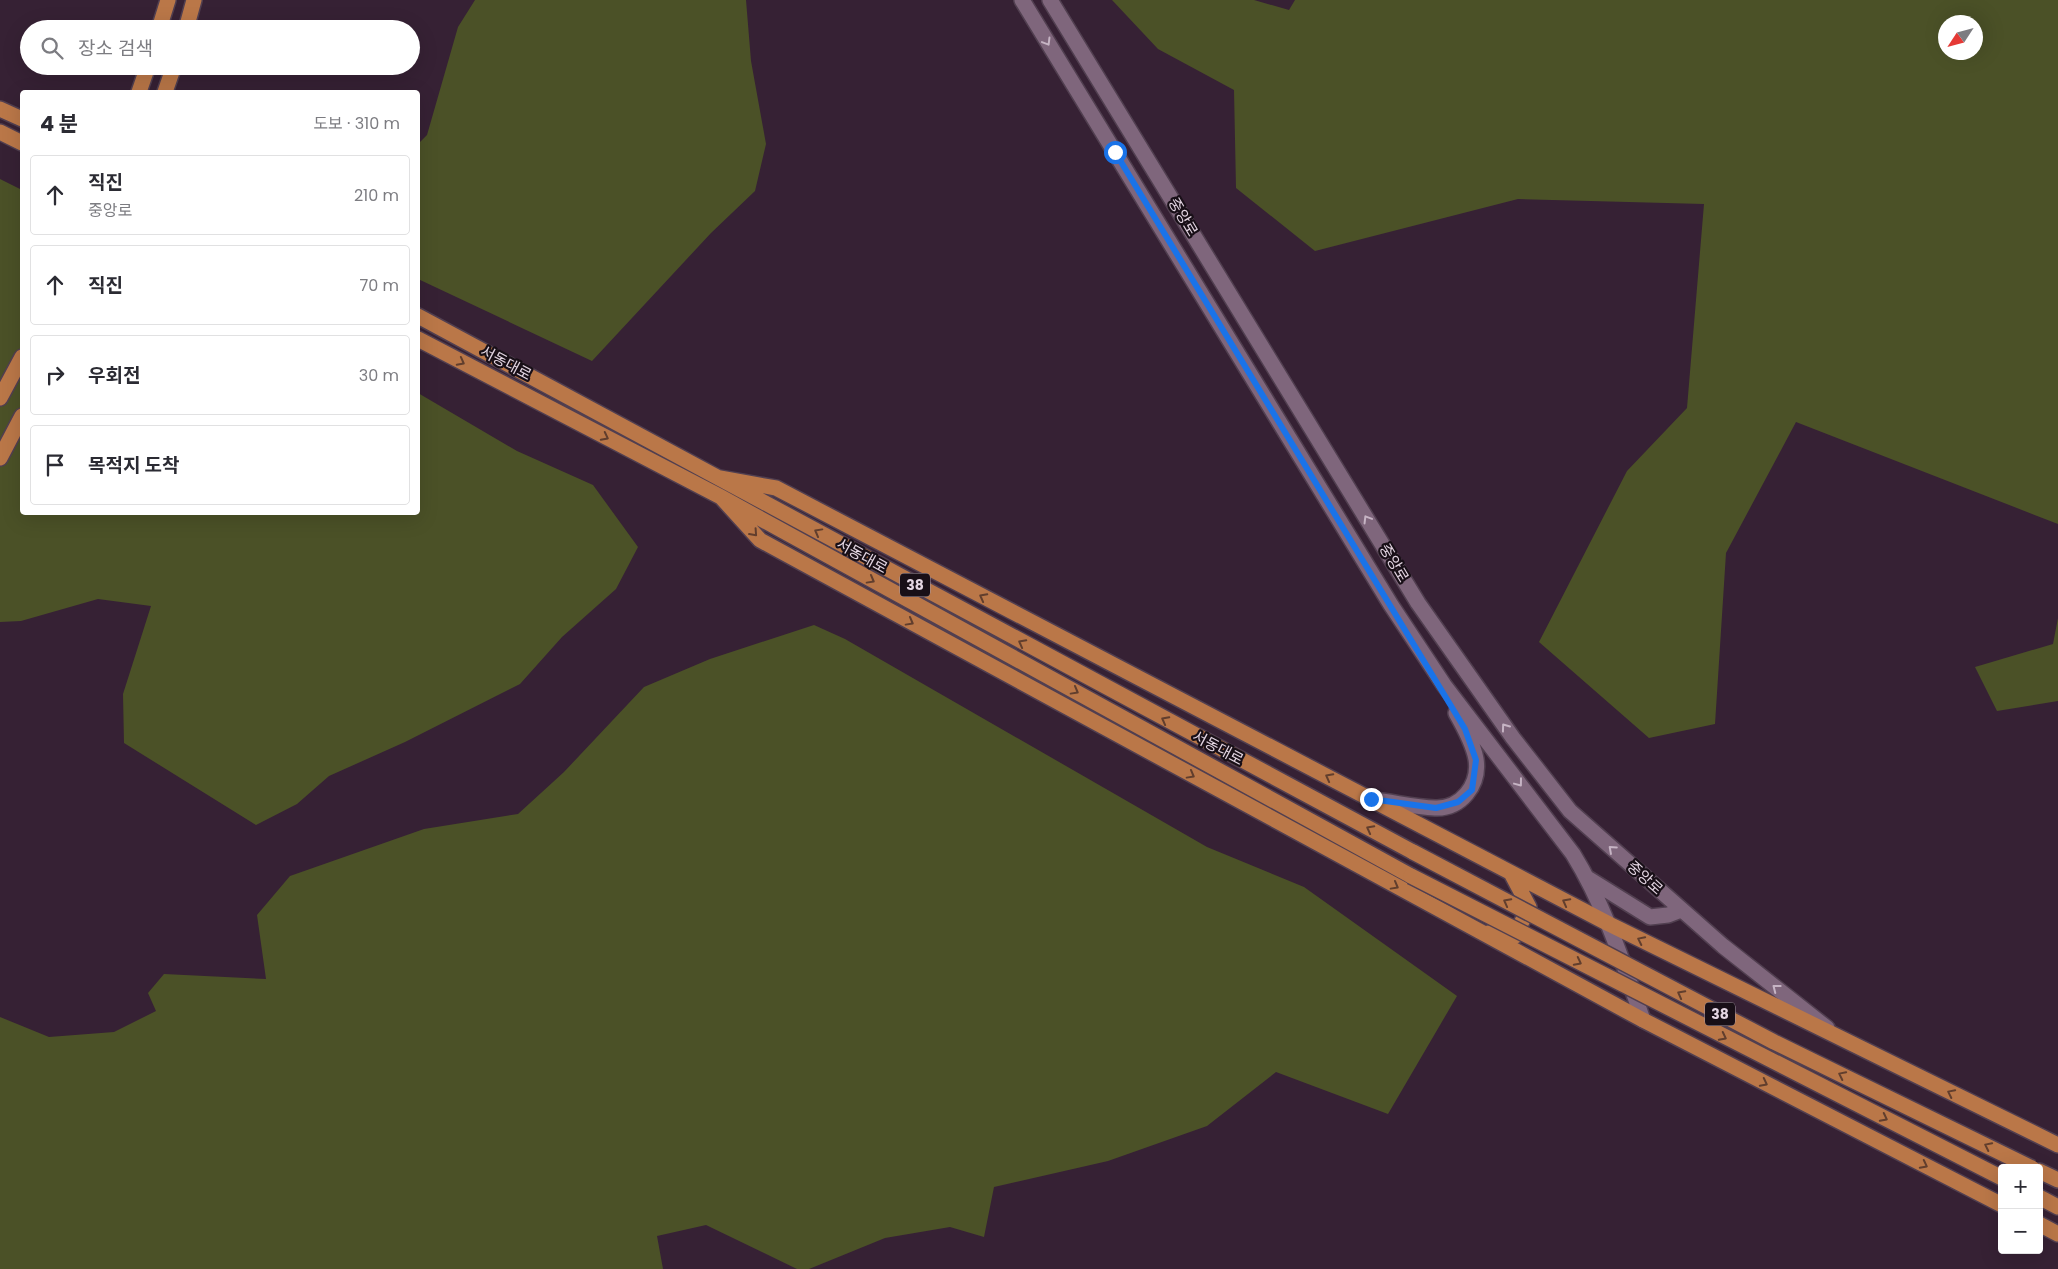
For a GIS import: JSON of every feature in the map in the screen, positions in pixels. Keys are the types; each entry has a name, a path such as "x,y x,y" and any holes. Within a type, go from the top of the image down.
{"highway":[{"path":"162,20 168,0"},
{"path":"188,20 194,0"},
{"path":"140,90 145,75"},
{"path":"167,90 171,75"},
{"path":"0,109 20,119"},
{"path":"0,132 20,141"},
{"name":"서동대로","path":"420,317 720,478 954,607 1413,852 1774,1042 2024,1164"},
{"name":"서동대로","path":"420,340 721,497 1411,876 1716,1034 1998,1176"},
{"path":"0,398 20,361"},
{"path":"0,458 20,420"},
{"path":"720,478 776,488 1609,924 2058,1145"},
{"path":"721,497 760,540 1643,1020 1998,1203"},
{"path":"1482,933 1515,936 1529,906 1511,873"},
{"path":"2043,1173 2058,1180"},
{"path":"2043,1199 2058,1207"},
{"path":"2043,1226 2058,1234"}],"main road":[{"name":"중앙로","path":"1022,0 1408,632 1444,685 1573,854 1588,879 1609,924 1643,1020"},
{"name":"중앙로","path":"1050,0 1418,603 1457,662 1570,811 1681,910 1842,1039"},
{"path":"1371,799 1436,808 1458,802 1472,790 1476,760 1465,729 1408,632"},
{"path":"1588,879 1650,917 1668,915 1681,910"}],"green space":[{"path":"475,0 746,0 751,61 766,144 755,191 711,233 592,361 420,280 420,142 427,135 458,27"},
{"path":"1112,0 1254,0 1289,10 1295,0 2058,0 2058,524 1796,422 1726,553 1715,724 1649,738 1539,642 1627,471 1687,408 1704,204 1518,199 1315,251 1236,188 1234,90 1158,49"},
{"path":"0,179 20,189 20,515 420,515 420,394 517,451 593,485 638,547 616,589 562,637 520,684 405,742 329,776 297,804 256,825 124,743 123,694 151,606 98,599 21,621 0,622"},
{"path":"2058,618 2058,701 1997,711 1975,667 2053,644"},
{"path":"814,625 845,639 1207,847 1304,887 1457,996 1388,1114 1276,1072 1207,1126 1108,1161 994,1187 984,1237 950,1227 885,1238 809,1269 797,1269 706,1225 657,1236 663,1269 0,1269 0,1017 49,1037 114,1032 156,1011 148,993 164,974 266,979 257,915 290,876 424,829 518,814 564,772 644,687 710,659"}],"route":[{"path":"1115,152 1408,632 1465,729 1476,760 1472,790 1458,802 1436,808 1371,799"}]}
